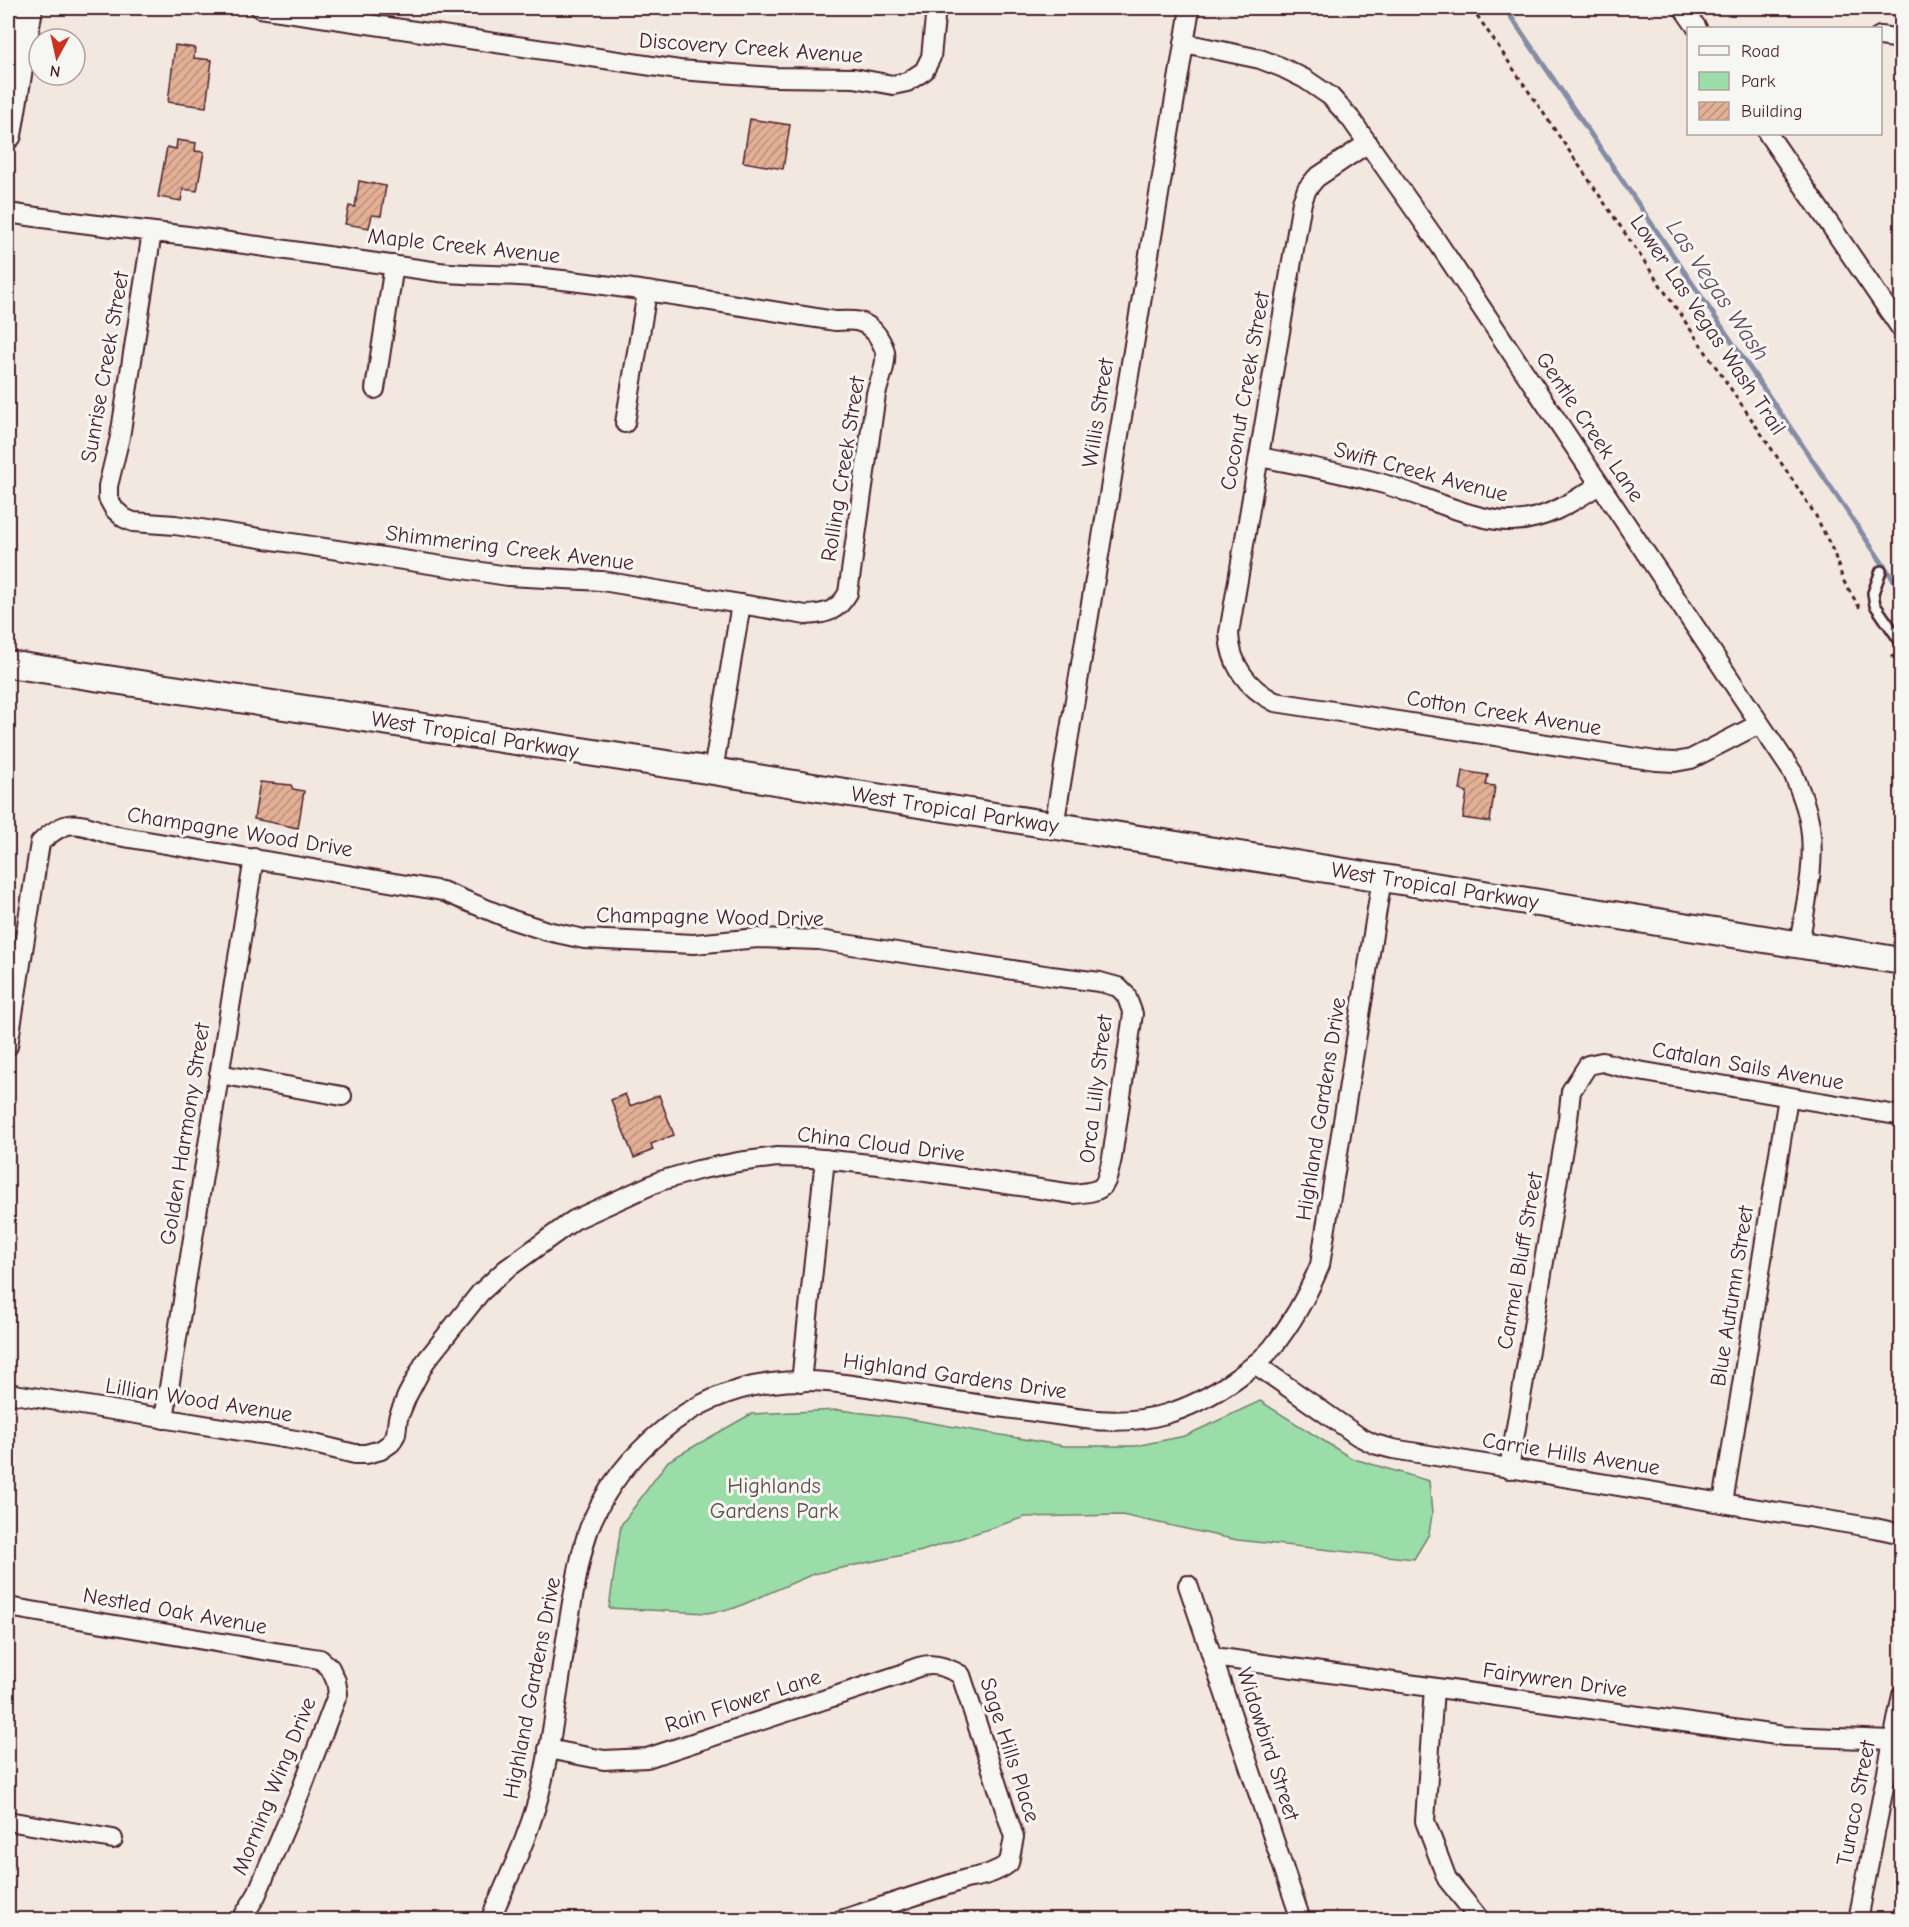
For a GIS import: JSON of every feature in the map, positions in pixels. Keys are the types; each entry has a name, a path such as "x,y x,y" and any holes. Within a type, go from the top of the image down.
{"main road":[{"path":"8,135 28,8"},
{"name":"West Tropical Parkway","path":"8,664 713,771 1902,961"}],"street":[{"name":"Discovery Creek Avenue","path":"260,8 679,70 774,77 854,78 893,84 907,82 924,71 931,57 936,8"},
{"name":"Willis Street","path":"1054,826 1190,8"},
{"path":"1683,8 1696,27"},
{"path":"1882,36 1902,39"},
{"name":"Gentle Creek Lane","path":"1184,43 1260,59 1305,79 1330,96 1350,118 1436,240 1793,773 1810,824 1812,848 1799,945"},
{"path":"1769,135 1902,330"},
{"name":"Coconut Creek Street","path":"1243,676 1233,659 1229,633 1302,202 1307,189 1316,178 1368,143"},
{"name":"Maple Creek Avenue","path":"8,213 472,276 542,278 647,291 835,321 853,320 867,324 874,332"},
{"name":"Sunrise Creek Street","path":"114,509 108,498 108,486 120,437 152,232"},
{"path":"375,389 394,265"},
{"path":"625,423 647,291"},
{"name":"Rolling Creek Street","path":"833,611 842,603 851,579 850,563 876,394 883,369 885,353 874,332"},
{"name":"Swift Creek Avenue","path":"1259,457 1384,484 1476,515 1511,521 1553,512 1599,485"},
{"name":"Shimmering Creek Avenue","path":"114,509 133,522 187,527 508,576 602,581 806,615 833,611"},
{"path":"713,771 741,604"},
{"name":"Cotton Creek Avenue","path":"1243,676 1251,686 1275,702 1656,761 1675,762 1691,759 1760,724"},
{"name":"Champagne Wood Drive","path":"8,1046 40,843 51,832 67,825 81,824 112,835 442,891 513,920 547,931 584,939 694,944 758,938 819,940 1100,982 1118,987 1126,995"},
{"name":"Golden Harmony Street","path":"164,1419 254,858"},
{"name":"Highland Gardens Drive","path":"490,1920 532,1815 543,1781 581,1557 591,1523 606,1493 625,1466 679,1417 708,1400 740,1389 774,1382 824,1381 1111,1422 1136,1421 1174,1414 1202,1402 1255,1364 1271,1349 1309,1292 1320,1265 1382,878"},
{"name":"Orca Lilly Street","path":"1103,1188 1108,1179 1132,1026 1133,1014 1126,995"},
{"name":"Catalan Sails Avenue","path":"1588,1065 1602,1062 1633,1070 1902,1116"},
{"name":"Carmel Bluff Street","path":"1509,1469 1571,1091 1588,1065"},
{"path":"219,1074 342,1096"},
{"name":"Blue Autumn Street","path":"1723,1503 1788,1097"},
{"name":"China Cloud Drive","path":"381,1450 391,1443 396,1434 398,1418 406,1396 425,1362 473,1301 505,1270 574,1220 660,1181 698,1170 777,1157 879,1165 1073,1194 1090,1193 1103,1188"},
{"path":"801,1382 825,1159"},
{"name":"Carrie Hills Avenue","path":"1255,1364 1358,1436 1374,1444 1393,1449 1902,1534"},
{"name":"Lillian Wood Avenue","path":"8,1393 302,1441 355,1454 381,1450"},
{"name":"Widowbird Street","path":"1188,1585 1301,1920"},
{"name":"Nestled Oak Avenue","path":"8,1607 275,1652 305,1655 320,1659 330,1668"},
{"name":"Fairywren Drive","path":"1214,1657 1784,1736 1892,1740"},
{"name":"Rain Flower Lane","path":"548,1749 604,1760 647,1758 902,1674 918,1665 949,1668"},
{"name":"Morning Wing Drive","path":"241,1920 256,1896 319,1746 338,1693 330,1668"},
{"name":"Sage Hills Place","path":"841,1920 966,1879 999,1871 1010,1863 1014,1837 1009,1817 999,1794 961,1675 949,1668"},
{"path":"1434,1688 1425,1821 1447,1879 1480,1920"},
{"name":"Turaco Street","path":"1858,1920 1902,1695"},
{"path":"8,1821 113,1839"}],"lane":[{"path":"1881,571 1873,592 1875,605 1902,644"}],"path":[{"name":"Lower Las Vegas Wash Trail","path":"1472,8 1816,516 1834,553 1843,580 1865,615"},
{"path":"1889,651 1902,669"}],"green space":[{"name":"Highlands Gardens Park","path":"1260,1401 1351,1458 1429,1481 1432,1514 1429,1534 1414,1559 1237,1540 1122,1515 1025,1517 922,1551 813,1574 735,1608 707,1613 609,1608 621,1525 668,1461 751,1414 839,1410 904,1418 1064,1446 1135,1446 1185,1436"}],"building":[{"path":"175,45 195,48 194,58 212,60 206,107 168,102"},
{"path":"750,119 790,125 783,169 743,162"},
{"path":"177,140 196,143 195,151 204,152 197,191 183,189 181,201 158,197 167,147 176,149"},
{"path":"359,181 386,186 381,216 372,215 369,228 345,224 349,206 355,207"},
{"path":"1463,771 1488,775 1486,785 1495,786 1490,822 1463,818 1467,792 1460,790"},
{"path":"260,782 291,785 293,789 304,791 298,828 254,819"},
{"path":"625,1094 630,1106 659,1095 674,1135 651,1144 653,1150 634,1158 611,1100"}],"waterway":[{"name":"Las Vegas Wash","path":"1505,8 1902,592"}]}
